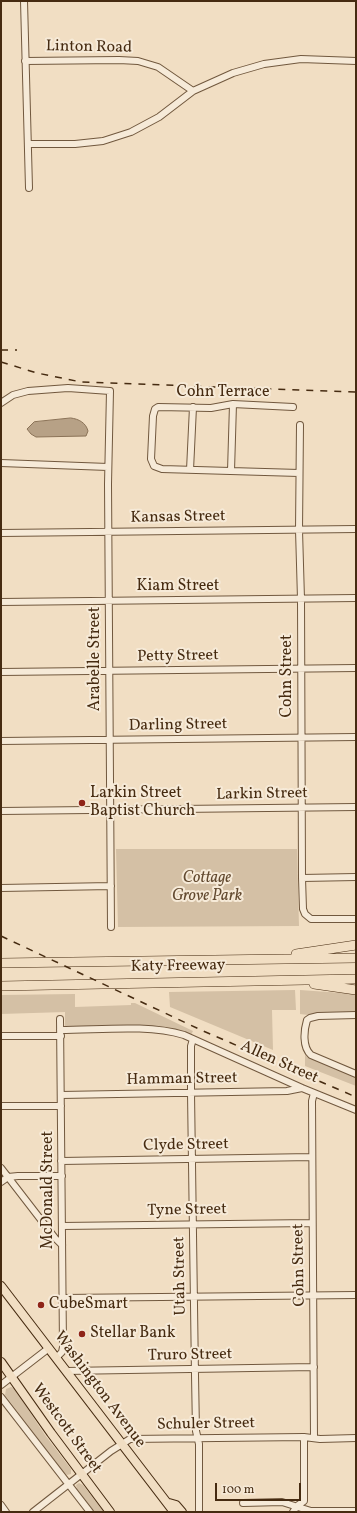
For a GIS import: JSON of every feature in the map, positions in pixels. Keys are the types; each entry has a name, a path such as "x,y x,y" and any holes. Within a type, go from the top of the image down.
{"highway":[{"path":"259,959 356,945"},
{"name":"Katy Freeway","path":"1,963 356,958"},
{"path":"1,960 19,963"},
{"name":"Katy Freeway","path":"1,986 356,979"},
{"path":"287,980 356,990"}],"main road":[{"name":"Washington Avenue","path":"1,1286 168,1502 174,1512"},
{"name":"Westcott Street","path":"1,1362 110,1512"},
{"path":"168,1502 176,1505 182,1512"}],"street":[{"path":"24,1 29,188"},
{"path":"28,144 75,144 103,141 131,132 159,117 193,91 233,73 264,64 301,59 356,62"},
{"name":"Linton Road","path":"25,61 138,61 158,67 193,91"},
{"name":"Arabelle Street","path":"2,403 13,395 28,391 68,388 110,391 108,532 111,926"},
{"path":"231,471 233,404"},
{"name":"Cohn Terrace","path":"190,470 162,469 154,466 151,459 152,416 155,409 161,406 211,408 233,404 293,407"},
{"path":"193,407 190,470 299,473"},
{"name":"Cohn Street","path":"300,425 299,530 301,599 302,878 304,909 306,916 316,920 356,919"},
{"path":"1,463 108,467"},
{"name":"Kansas Street","path":"1,533 356,529"},
{"name":"Kiam Street","path":"1,602 356,598"},
{"name":"Petty Street","path":"1,672 356,668"},
{"name":"Darling Street","path":"1,741 356,737"},
{"name":"Larkin Street","path":"1,811 356,807"},
{"path":"302,878 356,877"},
{"path":"1,888 111,886"},
{"path":"356,1015 318,1016 307,1020 304,1027 305,1045 311,1055 356,1074"},
{"name":"McDonald Street","path":"56,1358 62,1352 63,1347 60,1019"},
{"name":"Allen Street","path":"1,1036 157,1029 170,1031 184,1035 302,1088 356,1110"},
{"name":"Utah Street","path":"193,1039 191,1046 191,1093 196,1431 199,1444 199,1512"},
{"name":"Hamman Street","path":"61,1094 287,1091 302,1088"},
{"name":"Cohn Street","path":"314,1093 312,1101 314,1438"},
{"path":"1,1106 61,1106"},
{"name":"Clyde Street","path":"62,1161 312,1157"},
{"path":"1,1168 62,1245"},
{"path":"1,1182 8,1177 62,1176"},
{"name":"Tyne Street","path":"62,1226 312,1223"},
{"path":"63,1298 356,1295"},
{"path":"1,1385 49,1348"},
{"name":"Truro Street","path":"66,1371 314,1367"},
{"name":"Westcott Street","path":"1,1397 90,1512"},
{"path":"293,1512 297,1506 304,1501 304,1437"},
{"name":"Schuler Street","path":"33,1512 130,1439 304,1437 356,1438"},
{"path":"243,1503 282,1502 311,1510 356,1510"},
{"path":"1,1505 6,1512"}],"green space":[{"name":"Cottage Grove Park","path":"116,849 297,849 299,926 118,927"},
{"path":"295,990 296,1010 272,1010 273,1050 170,1007 169,992"},
{"path":"300,990 356,994 356,1012 315,1013 308,1015 300,1014"},
{"path":"75,994 75,1007 131,1005 131,1003 135,1003 193,1031 191,1035 162,1027 113,1025 65,1027 65,1012 1,1014 1,995"},
{"path":"305,1052 310,1056 356,1077 356,1086 305,1066"},
{"path":"11,1387 14,1388 45,1435 71,1469 71,1474 65,1474 5,1395 6,1389"},
{"path":"79,1483 83,1485 104,1512 95,1512 77,1489 76,1485"}],"shaded area":[{"path":"71,418 79,420 86,426 88,431 86,436 36,437 27,429 34,422"}],"railway":[{"path":"1,350 17,350"},
{"path":"1,362 37,373 81,382 356,392"},
{"path":"1,936 201,1030 356,1097"}],"place":[{"name":"Larkin Street Baptist Church","path":"82,803"},
{"name":"CubeSmart","path":"41,1305"},
{"name":"Stellar Bank","path":"82,1334"}]}
